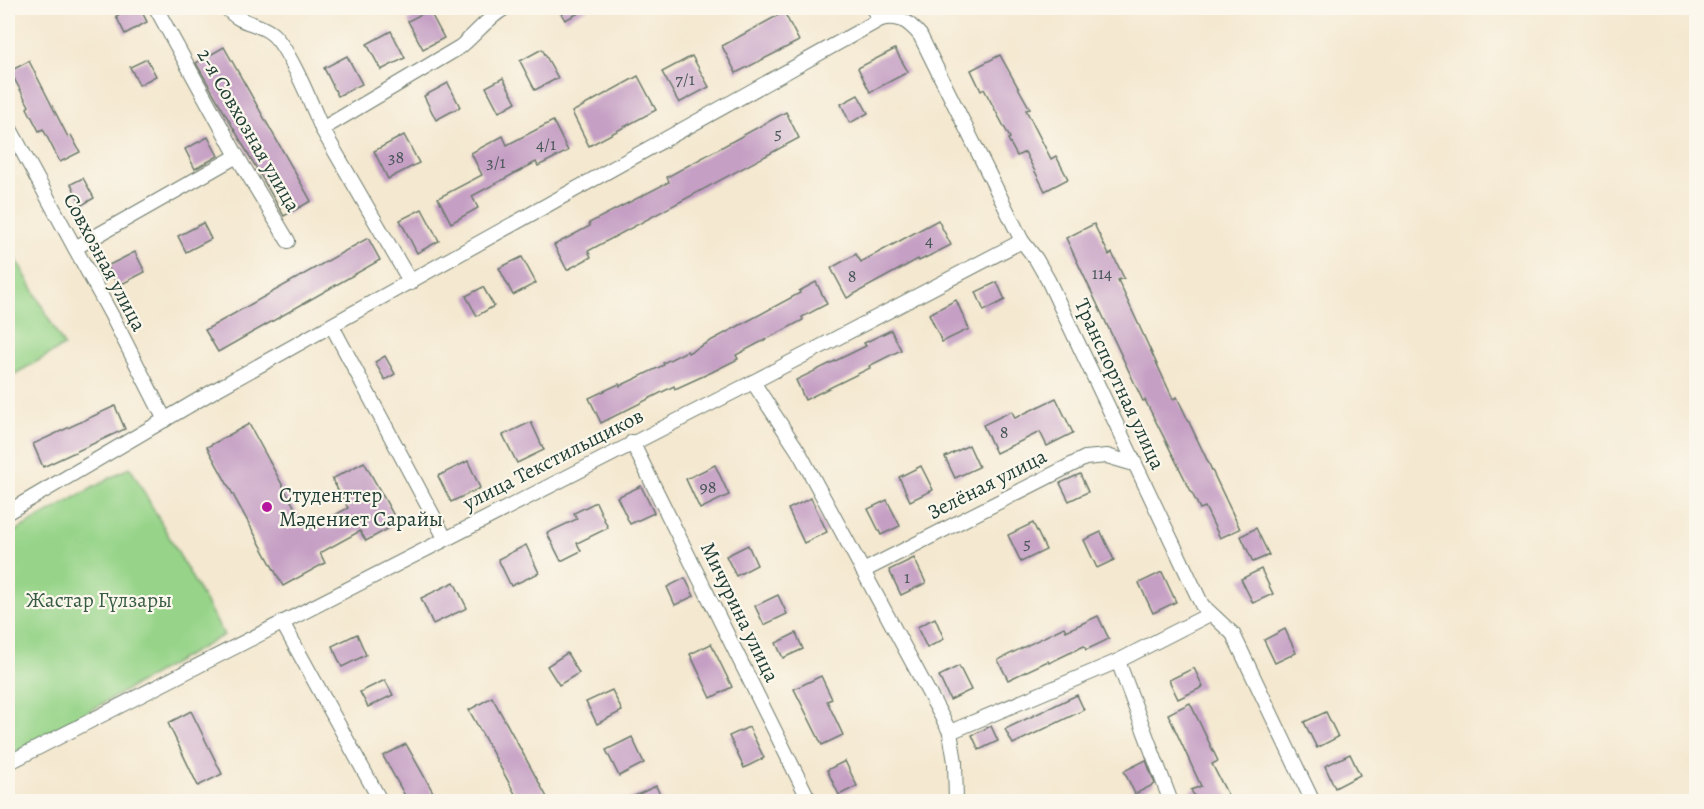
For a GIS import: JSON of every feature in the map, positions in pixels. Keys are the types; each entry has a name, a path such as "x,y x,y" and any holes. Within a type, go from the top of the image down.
{"street":[{"name":"2-я Совхозная улица","path":"156,8 237,156 288,241"},
{"path":"227,8 239,20 272,33 285,50 322,129 411,283"},
{"path":"322,129 460,47 490,16 505,8"},
{"path":"8,512 165,420 881,20 872,8"},
{"name":"Транспортная улица","path":"881,20 899,17 910,24 920,35 1022,241 1048,280 1202,606 1233,634 1313,801"},
{"name":"Совхозная улица","path":"8,125 165,420"},
{"path":"75,248 237,156"},
{"name":"улица Текстильщиков","path":"8,763 753,382 1022,241"},
{"path":"332,326 445,538"},
{"path":"753,382 800,454 950,732 955,762 956,801"},
{"name":"Мичурина улица","path":"633,442 810,801"},
{"name":"Зелёная улица","path":"863,571 1085,458 1107,456 1134,464"},
{"path":"950,732 1118,661 1210,614"},
{"path":"282,622 381,801"},
{"path":"1118,661 1171,801"}],"green space":[{"path":"8,244 64,346 8,378"},
{"name":"Жастар Гүлзары","path":"130,467 224,635 8,757 8,535"}],"building":[{"path":"132,8 140,8 147,22 125,34 116,16"},
{"path":"558,8 589,8 565,20"},
{"path":"429,10 444,38 423,49 408,21"},
{"path":"784,12 799,41 736,73 722,46"},
{"path":"391,31 405,58 381,70 367,44"},
{"path":"224,47 311,201 284,216 196,63"},
{"path":"542,49 558,78 535,90 520,61"},
{"path":"895,49 908,72 870,92 858,68"},
{"path":"1000,55 1030,109 1026,110 1051,159 1056,156 1068,179 1045,191 1025,152 1017,156 984,89 981,91 971,70"},
{"path":"347,56 362,84 338,96 324,68"},
{"path":"692,56 709,87 679,103 662,72"},
{"path":"147,59 156,76 139,85 130,67"},
{"path":"29,61 68,137 71,135 80,152 60,162 43,129 39,131 27,108 29,106 10,71"},
{"path":"638,76 656,110 589,146 572,112"},
{"path":"503,78 516,102 499,112 486,87"},
{"path":"448,83 460,107 436,120 424,96"},
{"path":"858,95 868,113 850,123 841,104"},
{"path":"786,112 799,138 588,251 591,257 567,270 554,245 590,226 589,223 669,182 667,177"},
{"path":"553,121 568,151 538,166 536,162 472,196 478,208 451,223 438,198 482,175 471,153 503,136 507,145"},
{"path":"404,135 419,163 388,179 374,151"},
{"path":"208,137 218,156 195,169 185,149"},
{"path":"83,178 94,198 82,205 71,184"},
{"path":"422,209 439,241 417,253 400,220"},
{"path":"938,220 951,245 919,261 918,259 847,298 831,268 856,254 861,262"},
{"path":"203,223 211,239 186,252 178,236"},
{"path":"1094,224 1109,255 1112,253 1124,278 1118,280 1173,399 1177,397 1240,529 1220,538 1205,507 1200,509 1145,400 1143,401 1066,238"},
{"path":"368,238 380,260 218,352 205,330"},
{"path":"135,252 145,272 118,286 107,266"},
{"path":"522,257 536,283 513,295 499,268"},
{"path":"816,282 827,304 802,317 803,320 736,355 738,359 675,389 674,386 601,423 589,398 664,365 663,363 687,351 688,353 800,293 799,291"},
{"path":"997,282 1005,300 984,311 976,292"},
{"path":"483,287 494,306 477,316 466,296"},
{"path":"956,300 969,329 942,342 929,314"},
{"path":"891,330 901,350 805,400 796,380 866,346 864,343"},
{"path":"385,356 395,374 385,380 375,362"},
{"path":"1056,398 1073,433 1047,446 1040,432 996,453 983,425 1012,411 1015,418"},
{"path":"115,406 125,429 43,467 33,444"},
{"path":"531,422 544,450 517,463 503,435"},
{"name":"Студенттер Мәдениет Сарайы","path":"249,424 307,530 348,508 332,479 364,462 398,523 366,541 360,531 320,553 325,563 283,586 207,447"},
{"path":"969,445 979,467 955,478 945,457"},
{"path":"468,461 480,488 451,502 438,476"},
{"path":"715,465 729,495 700,509 686,479"},
{"path":"921,466 933,490 910,501 899,477"},
{"path":"1080,474 1088,492 1069,501 1060,483"},
{"path":"641,486 654,513 630,524 617,497"},
{"path":"811,498 827,532 804,543 788,509"},
{"path":"887,500 900,526 881,535 868,509"},
{"path":"596,502 608,528 577,543 581,551 561,561 547,533 577,519 574,513"},
{"path":"1033,523 1046,550 1021,562 1008,535"},
{"path":"1256,528 1269,555 1253,562 1241,536"},
{"path":"1101,532 1114,560 1097,568 1084,540"},
{"path":"526,545 539,573 511,586 498,559"},
{"path":"748,545 757,565 736,576 726,556"},
{"path":"914,558 926,583 901,595 889,570"},
{"path":"1261,569 1273,594 1253,603 1241,579"},
{"path":"1162,572 1176,602 1153,613 1139,583"},
{"path":"685,578 694,596 675,605 667,587"},
{"path":"454,582 467,608 433,624 421,598"},
{"path":"778,595 787,614 764,625 755,606"},
{"path":"1098,616 1109,639 1086,650 1084,646 1008,680 998,660 1064,627 1066,631"},
{"path":"935,618 944,639 927,648 917,627"},
{"path":"1285,629 1296,653 1275,663 1264,640"},
{"path":"796,633 803,649 783,658 776,643"},
{"path":"357,634 366,655 342,667 332,646"},
{"path":"711,644 732,687 711,698 690,654"},
{"path":"567,653 579,673 559,685 547,666"},
{"path":"959,666 971,690 950,700 939,676"},
{"path":"1194,668 1203,687 1178,699 1169,680"},
{"path":"821,676 832,699 827,701 843,735 822,745 794,689"},
{"path":"385,680 393,695 368,707 360,692"},
{"path":"612,690 622,711 597,724 586,702"},
{"path":"1077,695 1084,710 1013,744 1005,729"},
{"path":"492,697 549,801 519,801 469,710"},
{"path":"1190,703 1218,761 1212,764 1231,801 1197,801 1191,790 1201,786 1168,714"},
{"path":"191,711 222,774 198,786 168,723"},
{"path":"1326,712 1338,737 1317,748 1304,722"},
{"path":"991,726 998,741 979,750 972,735"},
{"path":"749,727 764,758 744,768 729,736"},
{"path":"632,737 644,763 619,776 606,750"},
{"path":"406,744 438,801 408,801 383,756"},
{"path":"1350,754 1360,775 1335,788 1325,766"},
{"path":"1146,760 1155,784 1135,794 1124,771"},
{"path":"845,761 857,786 839,795 827,770"},
{"path":"656,786 663,801 624,801"}],"place":[{"name":"Студенттер Мәдениет Сарайы","path":"267,507"}]}
